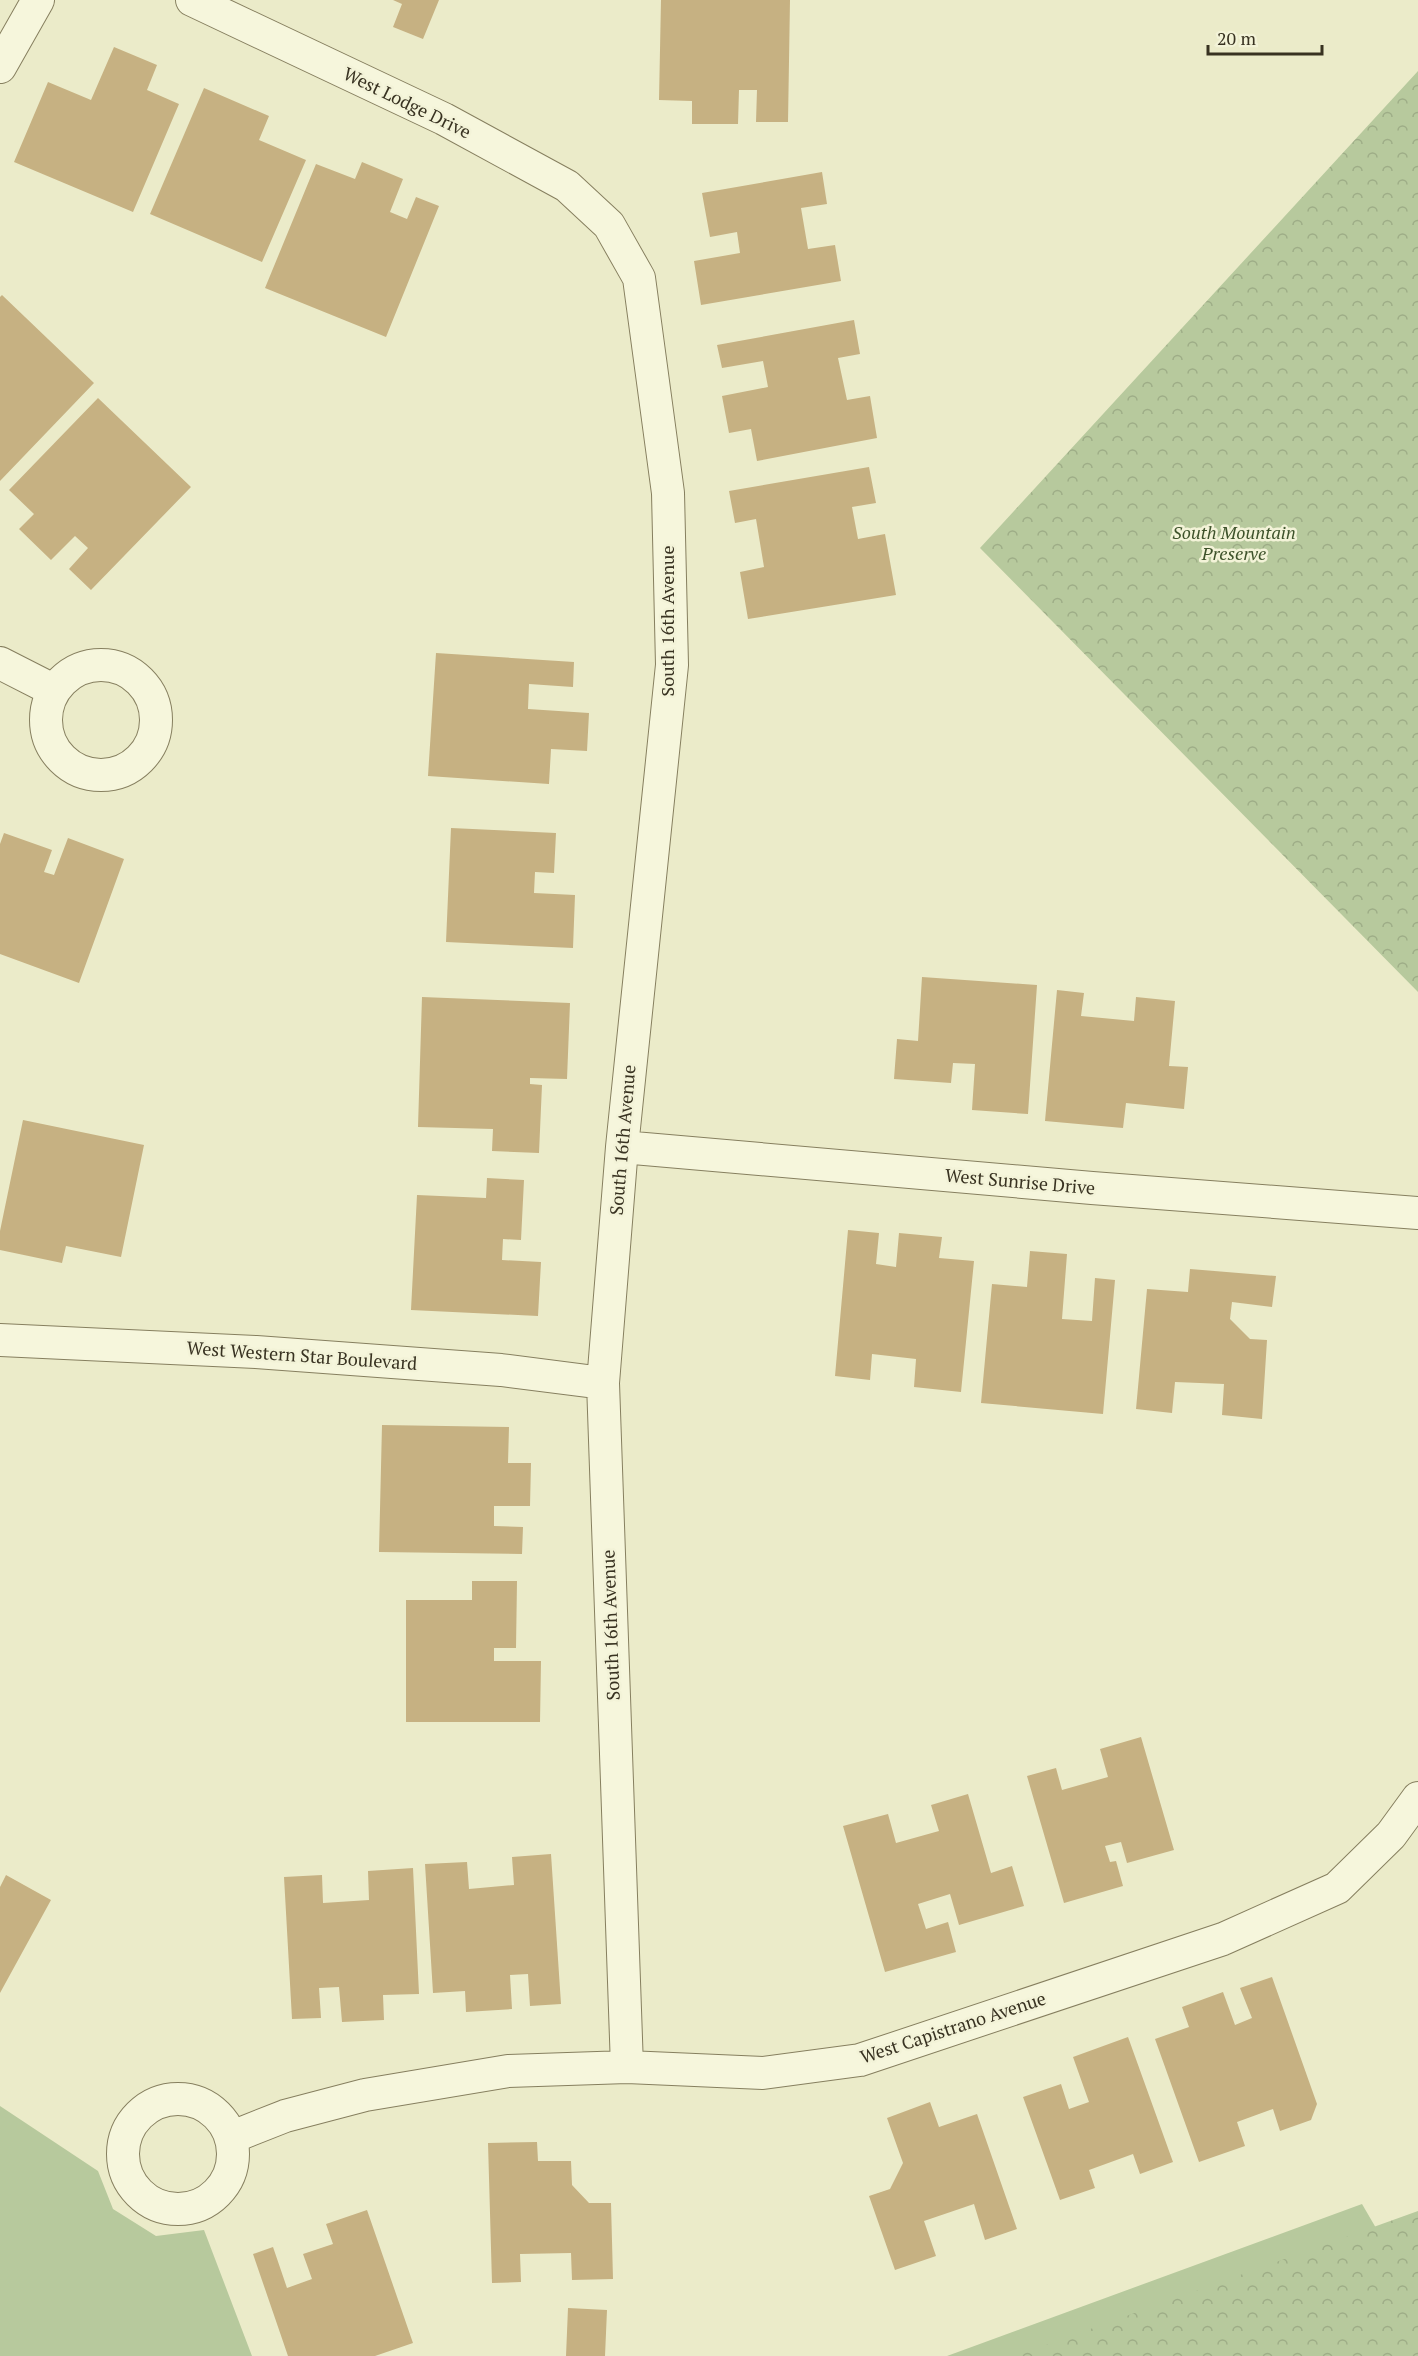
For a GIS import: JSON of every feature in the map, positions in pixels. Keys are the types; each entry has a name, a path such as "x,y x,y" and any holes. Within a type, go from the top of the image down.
{"street":[{"path":"0,67 38,0"},
{"name":"West Lodge Drive","path":"192,0 454,125 567,186 609,225"},
{"name":"South 16th Avenue","path":"609,225 639,278 668,493 672,665 622,1147 603,1383 627,2067"},
{"path":"0,663 53,690"},
{"name":"West Sunrise Drive","path":"622,1147 1418,1214"},
{"name":"West Western Star Boulevard","path":"0,1340 256,1352 501,1370 603,1383"},
{"name":"West Capistrano Avenue","path":"232,2137 285,2116 365,2095 508,2071 627,2067 763,2073 860,2060 1223,1940 1337,1888 1391,1834 1418,1798"}],"green space":[{"name":"South Mountain Preserve","path":"1418,71 1418,992 980,548"},
{"path":"0,2106 98,2171 113,2209 156,2236 204,2230 252,2356 0,2356"},
{"path":"1362,2204 1418,2300 1418,2356 947,2356"},
{"path":"1418,2211 1418,2356 1015,2356"}],"building":[{"path":"393,0 439,0 423,39 393,27 402,4"},
{"path":"661,0 790,0 788,122 756,122 757,90 739,90 738,124 692,124 692,101 659,100"},
{"path":"114,47 157,65 147,90 179,104 133,212 14,162 48,82 91,100"},
{"path":"204,88 269,116 259,140 306,160 262,262 150,214"},
{"path":"362,162 403,179 390,212 407,219 416,197 439,206 386,337 265,288 316,164 355,179"},
{"path":"822,172 827,204 801,208 808,249 835,245 841,281 701,305 694,261 740,253 737,232 710,237 702,193"},
{"path":"2,295 94,383 0,481 0,297"},
{"path":"854,320 860,354 838,358 847,400 870,396 877,438 757,461 751,429 729,433 722,396 768,387 763,361 722,368 717,345"},
{"path":"98,398 191,487 91,590 69,569 88,548 75,536 51,560 19,529 34,514 9,490"},
{"path":"869,467 876,503 852,507 858,539 885,534 896,595 748,619 740,572 764,567 756,519 735,523 729,491"},
{"path":"436,653 574,662 573,687 529,684 528,709 589,713 587,751 551,749 549,784 428,776"},
{"path":"451,828 556,833 554,873 535,872 534,893 575,895 573,948 446,942"},
{"path":"4,833 52,850 44,872 54,875 68,838 124,859 79,983 0,954 0,844"},
{"path":"922,977 1037,985 1028,1114 972,1110 975,1064 953,1063 951,1083 894,1079 897,1039 918,1041"},
{"path":"1057,990 1084,993 1081,1016 1134,1021 1136,997 1175,1001 1169,1066 1188,1067 1184,1109 1126,1103 1123,1128 1045,1121"},
{"path":"422,997 570,1003 567,1079 530,1078 530,1084 542,1085 539,1153 492,1151 493,1129 418,1127"},
{"path":"23,1120 144,1145 121,1257 66,1246 62,1263 0,1250 0,1231"},
{"path":"487,1178 524,1180 521,1240 503,1239 502,1260 541,1262 538,1316 411,1310 417,1195 486,1198"},
{"path":"848,1230 879,1233 876,1264 896,1267 899,1233 942,1237 939,1258 974,1261 961,1392 914,1387 916,1359 872,1354 870,1380 835,1376"},
{"path":"1030,1251 1067,1254 1062,1319 1092,1321 1095,1278 1115,1280 1103,1414 981,1403 992,1284 1027,1287"},
{"path":"1190,1269 1276,1276 1272,1307 1232,1302 1230,1319 1250,1339 1267,1340 1262,1419 1222,1415 1224,1384 1175,1382 1172,1413 1136,1409 1147,1289 1188,1292"},
{"path":"382,1425 509,1427 508,1463 531,1463 530,1506 494,1506 494,1526 523,1527 522,1554 379,1552"},
{"path":"472,1581 517,1581 516,1648 494,1648 494,1661 541,1661 540,1722 406,1722 406,1600 472,1600"},
{"path":"1141,1737 1174,1850 1127,1863 1121,1842 1105,1846 1110,1862 1116,1861 1123,1886 1064,1903 1027,1776 1056,1768 1062,1790 1108,1777 1100,1749"},
{"path":"968,1794 991,1873 1012,1866 1024,1906 959,1925 950,1894 918,1904 926,1929 948,1922 956,1952 885,1972 843,1826 888,1814 896,1843 939,1831 931,1805"},
{"path":"551,1854 561,2004 530,2006 528,1974 510,1975 512,2009 466,2012 465,1991 433,1993 425,1864 467,1862 469,1889 514,1885 512,1857"},
{"path":"413,1868 419,1994 383,1995 384,2020 342,2022 339,1987 319,1988 321,2018 292,2019 284,1877 322,1875 323,1903 369,1900 368,1871"},
{"path":"6,1875 51,1900 0,1993 0,1887"},
{"path":"1272,1977 1317,2104 1311,2120 1280,2131 1273,2109 1237,2122 1245,2146 1199,2162 1155,2039 1189,2027 1182,2007 1223,1992 1235,2025 1252,2018 1240,1988"},
{"path":"1128,2037 1173,2162 1140,2174 1133,2154 1089,2170 1095,2188 1060,2200 1023,2097 1061,2084 1069,2109 1089,2102 1073,2057"},
{"path":"930,2102 939,2127 977,2114 1017,2229 985,2240 974,2204 924,2221 936,2256 895,2270 869,2196 890,2189 903,2163 887,2118"},
{"path":"537,2142 538,2161 571,2161 572,2185 589,2203 611,2203 613,2279 572,2280 571,2253 520,2254 521,2282 492,2283 488,2143"},
{"path":"367,2210 413,2343 375,2356 288,2356 253,2254 273,2247 287,2288 312,2279 303,2254 333,2244 326,2224"},
{"path":"568,2308 607,2310 605,2356 566,2356"}]}
